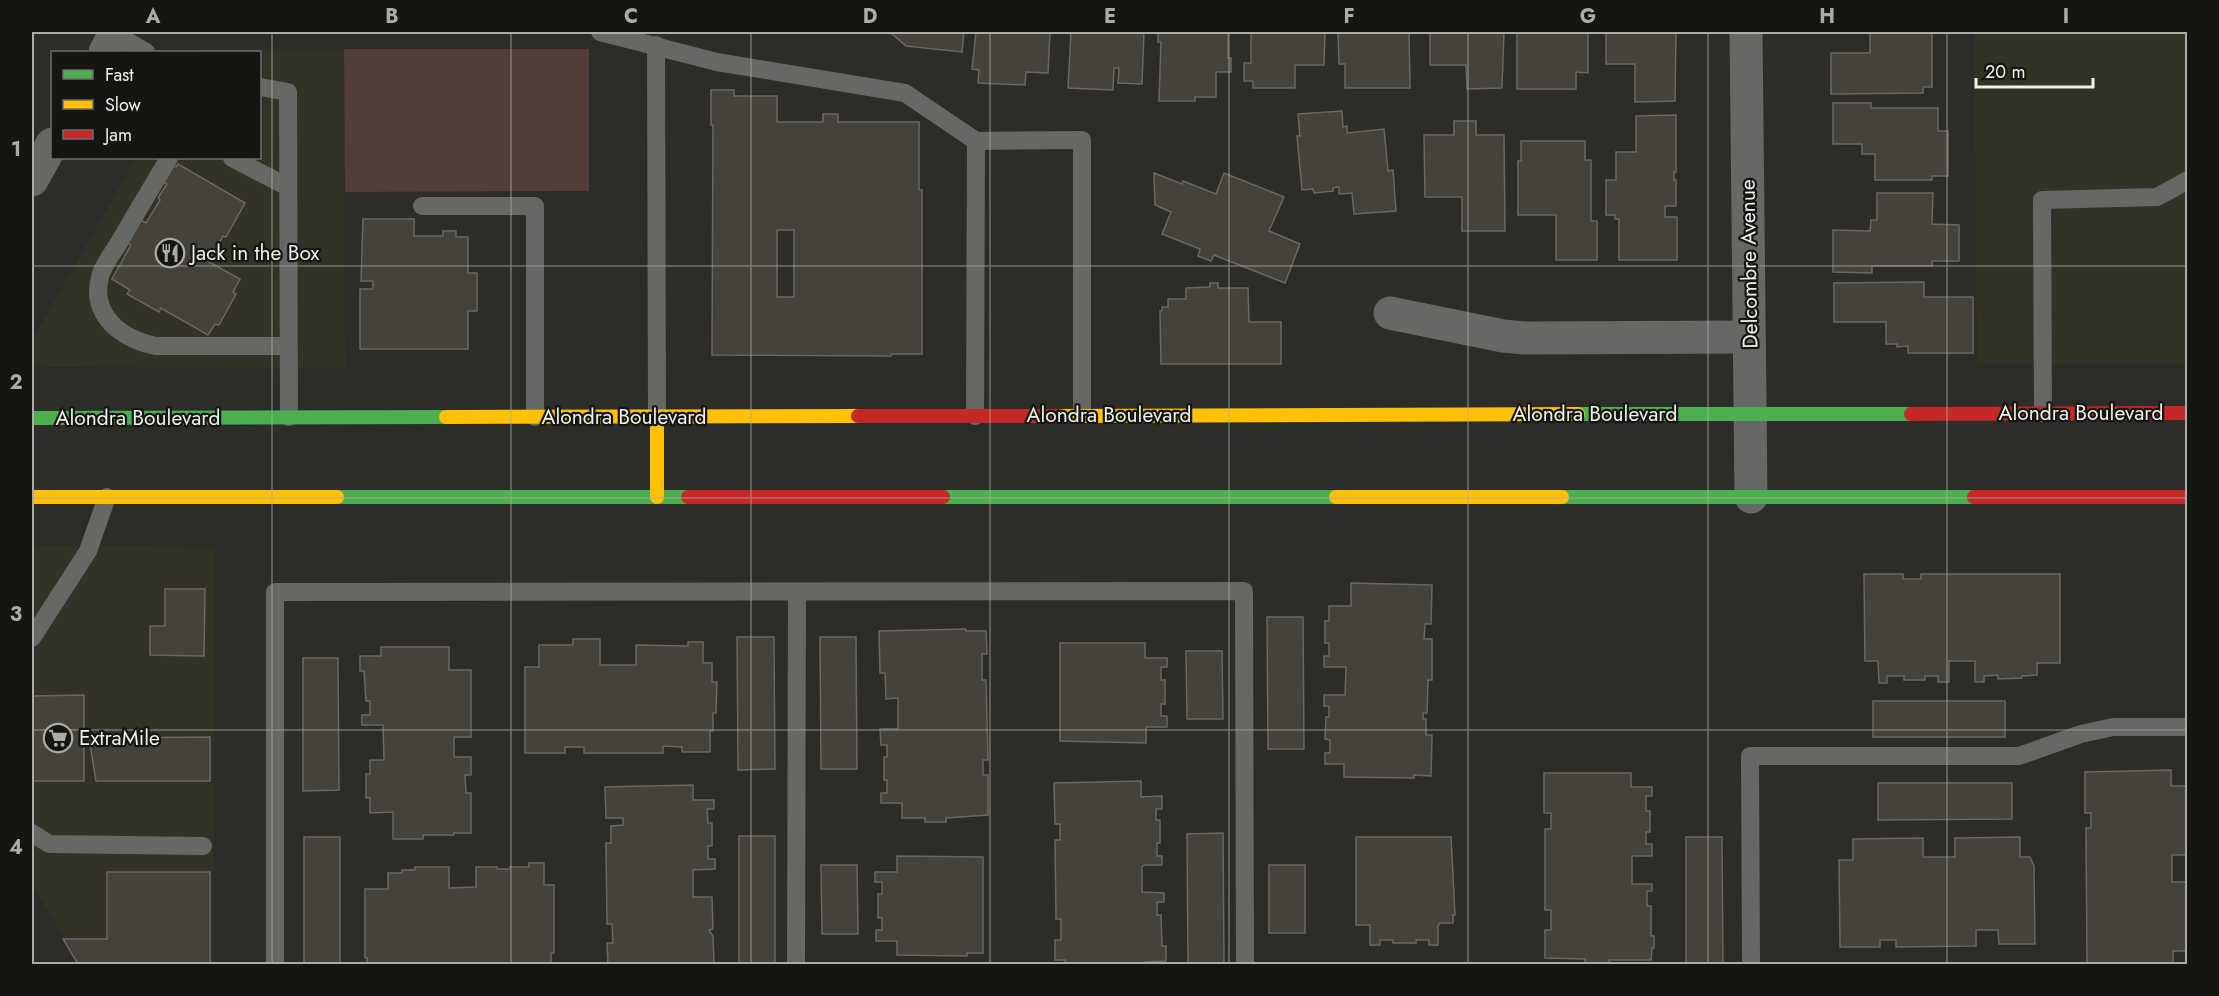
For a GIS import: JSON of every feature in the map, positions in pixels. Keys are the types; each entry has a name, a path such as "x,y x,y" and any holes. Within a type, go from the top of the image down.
{"main road":[{"name":"Alondra Boulevard","path":"32,418 2187,413"},
{"path":"657,417 657,497"},
{"path":"32,497 2187,497"}],"street":[{"name":"Delcombre Avenue","path":"1746,32 1751,497"},
{"path":"32,180 51,146"},
{"path":"1390,313 1503,336 1525,338 1749,337"}],"lane":[{"path":"600,32 717,62 905,93 976,141 1082,140 1082,415"},
{"path":"112,39 143,51"},
{"path":"656,45 657,417"},
{"path":"261,87 288,92 289,417"},
{"path":"975,416 976,141"},
{"path":"168,159 100,275 100,300 107,317 119,332 142,343 156,346 288,346"},
{"path":"234,159 288,187"},
{"path":"2043,413 2042,200 2157,197 2187,180"},
{"path":"422,206 535,206 535,417"},
{"path":"32,638 88,551 107,497"},
{"path":"275,964 274,592 1244,591 1245,964"},
{"path":"796,964 798,592"},
{"path":"1750,964 1750,756 2019,756 2081,734 2113,727 2187,727"},
{"path":"32,833 49,844 203,846"}],"shaded area":[{"path":"1974,32 2187,32 2187,364 1977,364"},
{"path":"198,49 344,49 345,368 39,367 32,365 32,340 135,159 261,159 261,51 197,51"},
{"path":"344,49 589,49 589,191 345,192"},
{"path":"32,546 215,547 213,964 78,964 32,883"}],"building":[{"path":"890,32 964,32 962,52 906,46"},
{"path":"976,32 1050,32 1048,73 1026,72 1025,85 978,83 979,70 972,69"},
{"path":"1071,32 1144,32 1142,84 1118,83 1119,68 1114,68 1113,90 1068,88"},
{"path":"1228,32 1228,58 1231,58 1231,72 1216,72 1216,97 1195,97 1195,101 1159,101 1161,42 1158,42 1158,33"},
{"path":"1251,32 1325,32 1324,65 1295,65 1295,88 1253,88 1253,81 1244,81 1244,63 1251,63"},
{"path":"1338,32 1409,32 1410,88 1345,88 1345,64 1339,64"},
{"path":"1430,32 1504,32 1502,88 1467,89 1466,65 1430,65"},
{"path":"1517,32 1588,32 1588,73 1576,72 1576,89 1517,89"},
{"path":"1606,32 1676,32 1675,101 1635,102 1635,64 1606,64"},
{"path":"1870,32 1932,32 1932,87 1923,87 1923,93 1831,94 1831,53 1870,53"},
{"path":"711,90 734,90 734,96 777,96 777,122 823,122 823,114 838,114 838,122 919,122 919,190 922,190 922,354 891,354 891,356 712,355 713,125 711,125","holes":["777,230 794,230 794,297 777,297"]},
{"path":"1833,103 1871,103 1871,108 1938,108 1938,131 1948,131 1948,176 1932,176 1932,180 1875,180 1875,154 1862,154 1862,144 1833,144"},
{"path":"1342,111 1343,127 1347,126 1347,133 1384,129 1388,171 1393,170 1396,211 1354,214 1352,193 1339,194 1339,187 1333,188 1333,191 1314,193 1313,189 1302,190 1297,136 1300,136 1298,114"},
{"path":"1676,115 1674,180 1676,180 1676,206 1665,206 1665,217 1677,217 1677,260 1619,260 1619,219 1615,219 1615,215 1606,215 1606,180 1616,180 1616,152 1636,152 1636,116"},
{"path":"1454,121 1476,121 1476,135 1504,135 1505,231 1462,231 1462,197 1425,197 1424,135 1454,135"},
{"path":"1521,141 1585,141 1585,160 1591,160 1591,221 1597,221 1597,260 1556,260 1556,215 1518,215 1518,161 1521,161"},
{"name":"Jack in the Box","path":"169,163 176,167 178,164 245,203 209,262 240,279 233,292 236,294 219,325 215,324 208,335 161,308 159,312 127,294 130,290 112,279 131,245 126,242 139,219 146,223 160,200 158,198 167,184 160,180"},
{"path":"1154,173 1216,194 1224,173 1284,197 1269,231 1300,244 1285,283 1214,255 1211,261 1198,256 1200,249 1162,234 1171,212 1155,205"},
{"path":"1877,193 1933,193 1932,224 1959,225 1959,261 1932,261 1932,266 1872,266 1872,273 1833,272 1833,230 1870,231 1871,220 1877,220"},
{"path":"363,219 414,219 414,236 443,236 443,231 456,231 456,237 468,237 468,273 477,273 477,311 468,311 468,349 360,349 360,289 373,289 373,281 361,281"},
{"path":"1924,282 1924,297 1973,297 1973,353 1908,353 1908,346 1897,347 1897,344 1886,344 1886,322 1834,322 1834,283"},
{"path":"1210,283 1218,283 1218,288 1248,288 1249,322 1281,322 1281,364 1161,364 1160,311 1162,307 1168,307 1168,299 1186,299 1186,288 1210,287"},
{"path":"1864,574 1903,574 1903,579 1921,579 1921,574 2060,574 2060,663 2037,663 2037,675 1998,679 1998,675 1984,676 1984,682 1975,682 1975,661 1949,661 1949,682 1938,682 1938,676 1925,676 1925,680 1904,680 1904,676 1887,676 1887,683 1879,683 1878,661 1865,661"},
{"path":"1351,583 1432,585 1431,624 1425,624 1424,639 1432,639 1432,680 1428,680 1427,713 1423,713 1423,719 1426,719 1426,735 1432,735 1431,776 1414,775 1414,778 1344,777 1344,764 1325,764 1325,753 1330,753 1330,740 1325,739 1329,706 1324,706 1324,695 1345,695 1346,667 1324,667 1324,656 1329,656 1329,643 1325,643 1325,621 1329,621 1329,606 1351,606"},
{"path":"165,589 205,589 204,656 150,655 150,626 165,626"},
{"path":"1267,617 1303,617 1304,749 1268,749"},
{"path":"966,629 966,631 986,631 987,654 982,654 982,680 986,680 988,760 983,760 983,775 988,775 988,815 946,818 946,822 925,822 925,818 902,818 902,803 881,803 881,793 887,793 887,780 884,780 884,757 887,757 887,745 881,745 880,729 898,729 898,698 886,699 885,673 880,673 879,631"},
{"path":"737,637 774,637 775,769 738,770"},
{"path":"820,637 856,637 857,769 821,769"},
{"path":"573,639 600,639 600,665 636,665 636,645 688,646 688,642 703,642 703,663 712,663 712,682 717,682 716,713 713,713 713,731 710,731 710,752 682,752 682,747 663,746 663,753 584,753 584,747 565,747 565,753 525,753 525,667 539,667 539,645 573,645"},
{"path":"1060,643 1145,643 1145,658 1167,658 1167,667 1161,667 1161,680 1165,680 1165,704 1161,704 1161,716 1167,716 1167,727 1146,727 1146,743 1060,741"},
{"path":"381,647 449,647 449,670 471,670 471,737 454,737 454,757 471,757 471,775 465,775 466,793 471,793 471,833 423,835 423,839 393,839 393,812 370,813 370,798 366,798 366,774 370,774 370,760 384,760 383,725 362,725 362,715 370,715 370,701 366,701 364,671 360,671 360,656 381,656"},
{"path":"1186,651 1222,651 1223,719 1187,719"},
{"path":"303,658 338,658 339,790 303,791"},
{"name":"ExtraMile","path":"84,695 84,781 32,781 32,696"},
{"path":"1873,701 2005,701 2005,737 1873,737"},
{"path":"210,737 210,781 96,781 89,738"},
{"path":"2171,770 2171,786 2188,786 2188,855 2172,855 2172,882 2188,882 2188,951 2173,951 2173,964 2087,964 2086,828 2091,828 2091,813 2085,813 2085,772"},
{"path":"1544,773 1631,773 1631,787 1652,787 1652,796 1646,796 1646,811 1650,811 1650,832 1646,832 1646,844 1652,844 1652,856 1632,856 1632,884 1652,884 1652,891 1647,891 1647,906 1651,906 1651,936 1654,936 1651,960 1609,960 1609,963 1585,963 1585,959 1545,958 1545,930 1551,930 1551,910 1545,910 1545,829 1551,829 1551,813 1544,813"},
{"path":"1141,781 1141,797 1162,796 1162,809 1156,809 1156,820 1160,820 1160,843 1157,843 1157,856 1162,856 1162,865 1142,867 1142,892 1164,893 1164,902 1157,902 1157,915 1161,915 1162,946 1166,946 1166,961 1145,962 1145,964 1065,964 1065,960 1055,960 1055,940 1061,940 1061,919 1056,919 1055,840 1060,840 1060,824 1055,824 1054,783"},
{"path":"1878,783 2012,783 2012,819 1878,820"},
{"path":"693,785 693,800 714,800 714,809 707,809 708,823 712,823 712,846 708,846 708,859 715,859 715,869 693,870 693,897 712,897 713,929 709,930 713,936 714,964 608,964 607,943 613,943 612,924 607,924 606,843 611,843 611,826 623,825 623,818 606,818 605,787"},
{"path":"1223,833 1224,964 1188,964 1187,834"},
{"path":"739,836 775,836 775,964 739,964"},
{"path":"304,837 340,837 340,964 304,964"},
{"path":"1356,837 1451,837 1455,915 1453,915 1453,923 1440,923 1438,926 1438,945 1429,945 1429,940 1416,940 1416,943 1393,943 1393,940 1380,940 1380,945 1370,945 1370,925 1356,925"},
{"path":"1686,837 1722,837 1723,964 1686,964"},
{"path":"2020,837 2020,857 2030,857 2034,866 2035,944 1999,944 1998,930 1976,930 1976,946 1896,947 1896,940 1880,940 1880,947 1840,947 1839,860 1853,860 1853,839 1923,838 1923,857 1955,857 1955,838"},
{"path":"897,856 983,857 983,953 967,953 967,956 897,955 897,941 876,941 876,930 882,930 882,918 878,918 878,894 882,894 882,882 875,882 875,872 897,872"},
{"path":"529,863 544,863 544,885 554,885 554,953 551,953 551,964 367,964 367,958 365,958 365,889 388,889 388,873 402,873 402,870 415,870 415,867 449,867 449,888 476,887 476,867 510,869 510,867 529,867"},
{"path":"821,865 857,865 858,934 822,934"},
{"path":"1269,865 1305,865 1305,933 1269,933"},
{"path":"107,872 210,872 210,964 78,964 63,939 107,939"}],"traffic: fast":[{"path":"1578,414 1911,414"},
{"path":"32,418 446,417"},
{"path":"337,497 688,497"},
{"path":"943,497 1336,497"},
{"path":"1562,497 1974,497"}],"traffic: slow":[{"path":"1059,416 1578,414"},
{"path":"446,417 858,416"},
{"path":"657,417 657,497"},
{"path":"32,497 337,497"},
{"path":"1336,497 1562,497"}],"traffic: jam":[{"path":"1911,414 2188,413"},
{"path":"858,416 1059,416"},
{"path":"688,497 943,497"},
{"path":"1974,497 2188,497"}],"place":[{"name":"Jack in the Box","path":"170,253"},
{"name":"ExtraMile","path":"58,738"}]}
